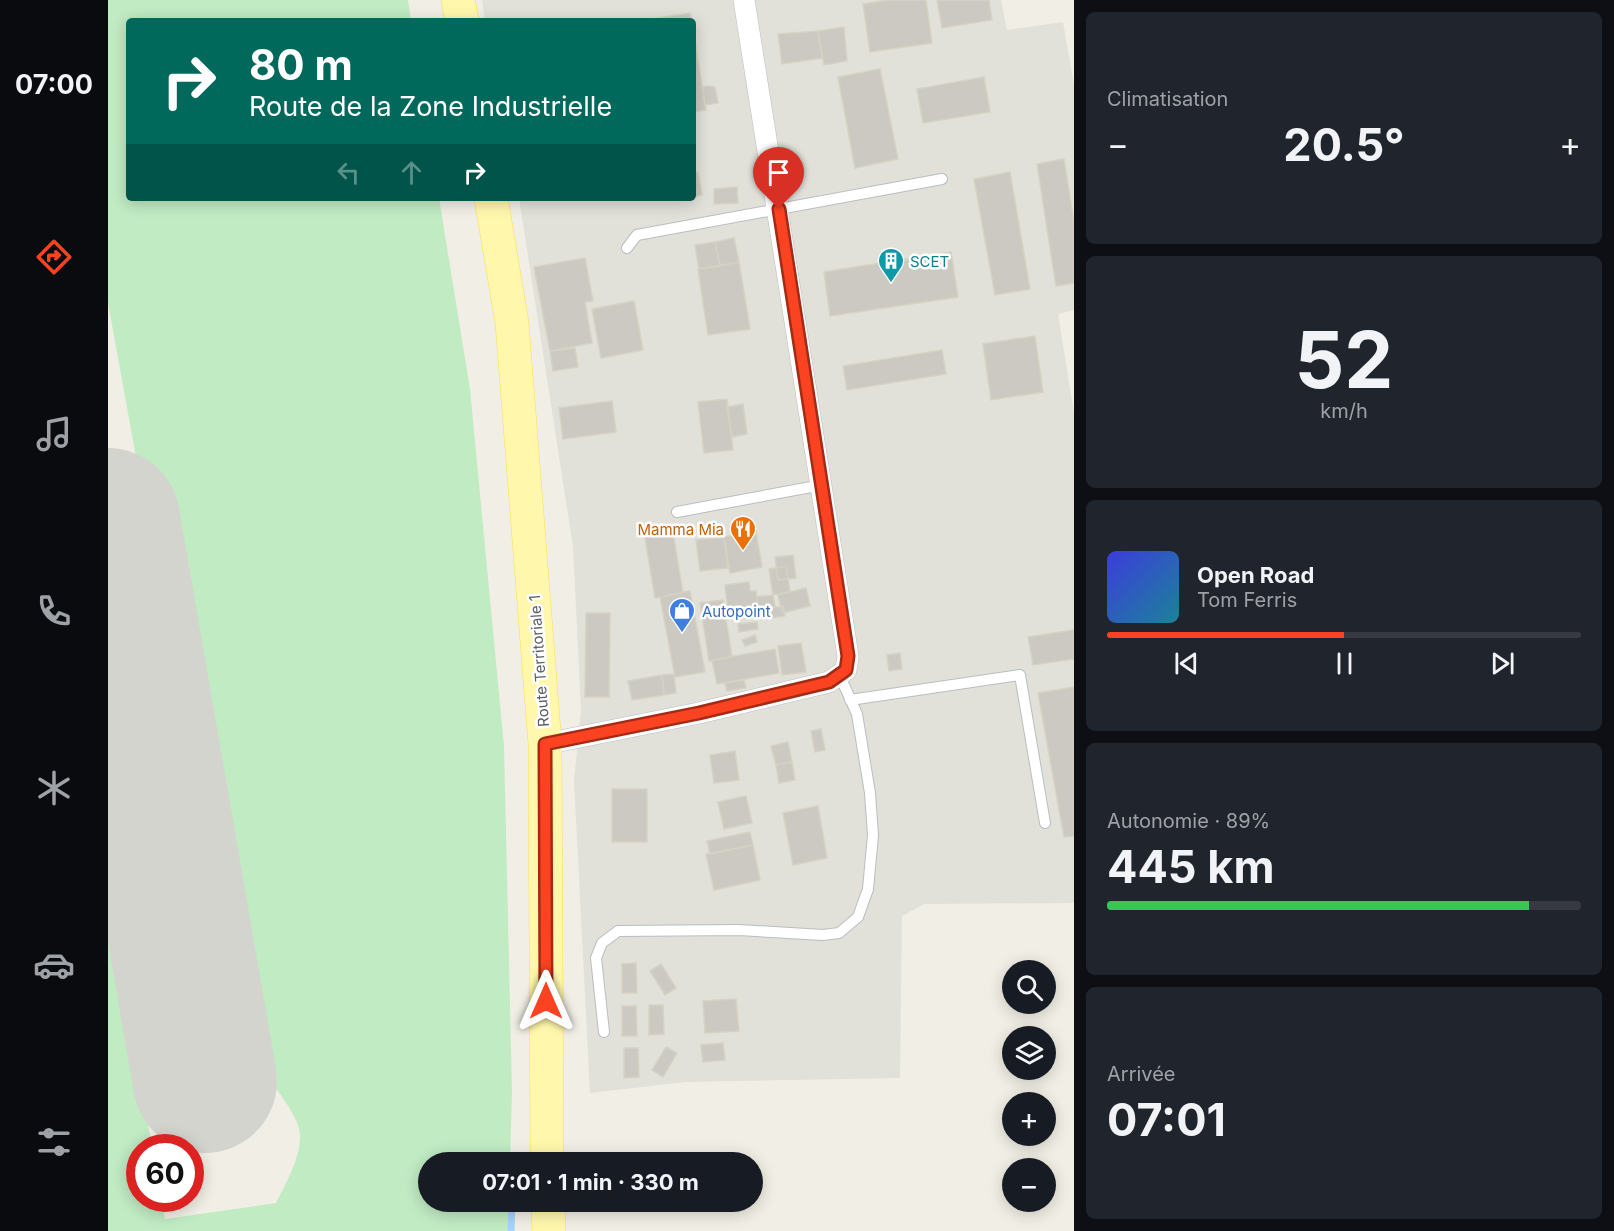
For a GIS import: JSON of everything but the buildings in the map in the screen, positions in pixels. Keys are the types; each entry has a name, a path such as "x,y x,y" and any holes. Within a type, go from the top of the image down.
{"main road":[{"path":"458,0 461,18"},
{"name":"Route Territoriale 1","path":"492,201 512,323 545,744 547,1152"},
{"path":"548,1212 549,1231"}],"street":[{"path":"545,744 699,713 829,682 846,670 848,656 822,485 744,0"}],"lane":[{"path":"627,248 637,234 942,179"},
{"path":"677,512 822,485"},
{"path":"604,1032 596,958 602,943 618,931 739,930 823,934 839,933 858,917 868,889 873,835 870,793 857,714 839,674"},
{"path":"850,700 1020,675 1045,823"}],"shaded area":[{"path":"482,0 1001,0 1007,30 1063,22 1074,85 1074,310 1058,314 1074,413 1074,903 924,904 902,916 900,1078 686,1082 590,1093 574,781 581,710 573,547 519,201 696,201 696,18 485,18"}],"green space":[{"path":"108,0 408,0 411,18 126,18 126,201 439,201 470,389 504,746 512,1092 510,1152 418,1152 418,1212 508,1212 508,1231 108,1231 108,893 150,1134 126,1134 126,1212 164,1212 165,1219 276,1203 295,1161 300,1134 293,1114 285,1101 243,1046 108,303"}],"waterway":[{"path":"511,1231 512,1212"}],"runway":[{"path":"108,520 205,1081"}],"place":[{"name":"SCET","path":"891,284"},
{"name":"Mamma Mia","path":"743,552"},
{"name":"Autopoint","path":"682,634"}],"route":[{"path":"546,1001 545,744 699,713 829,682 846,670 848,656 779,209"}]}
